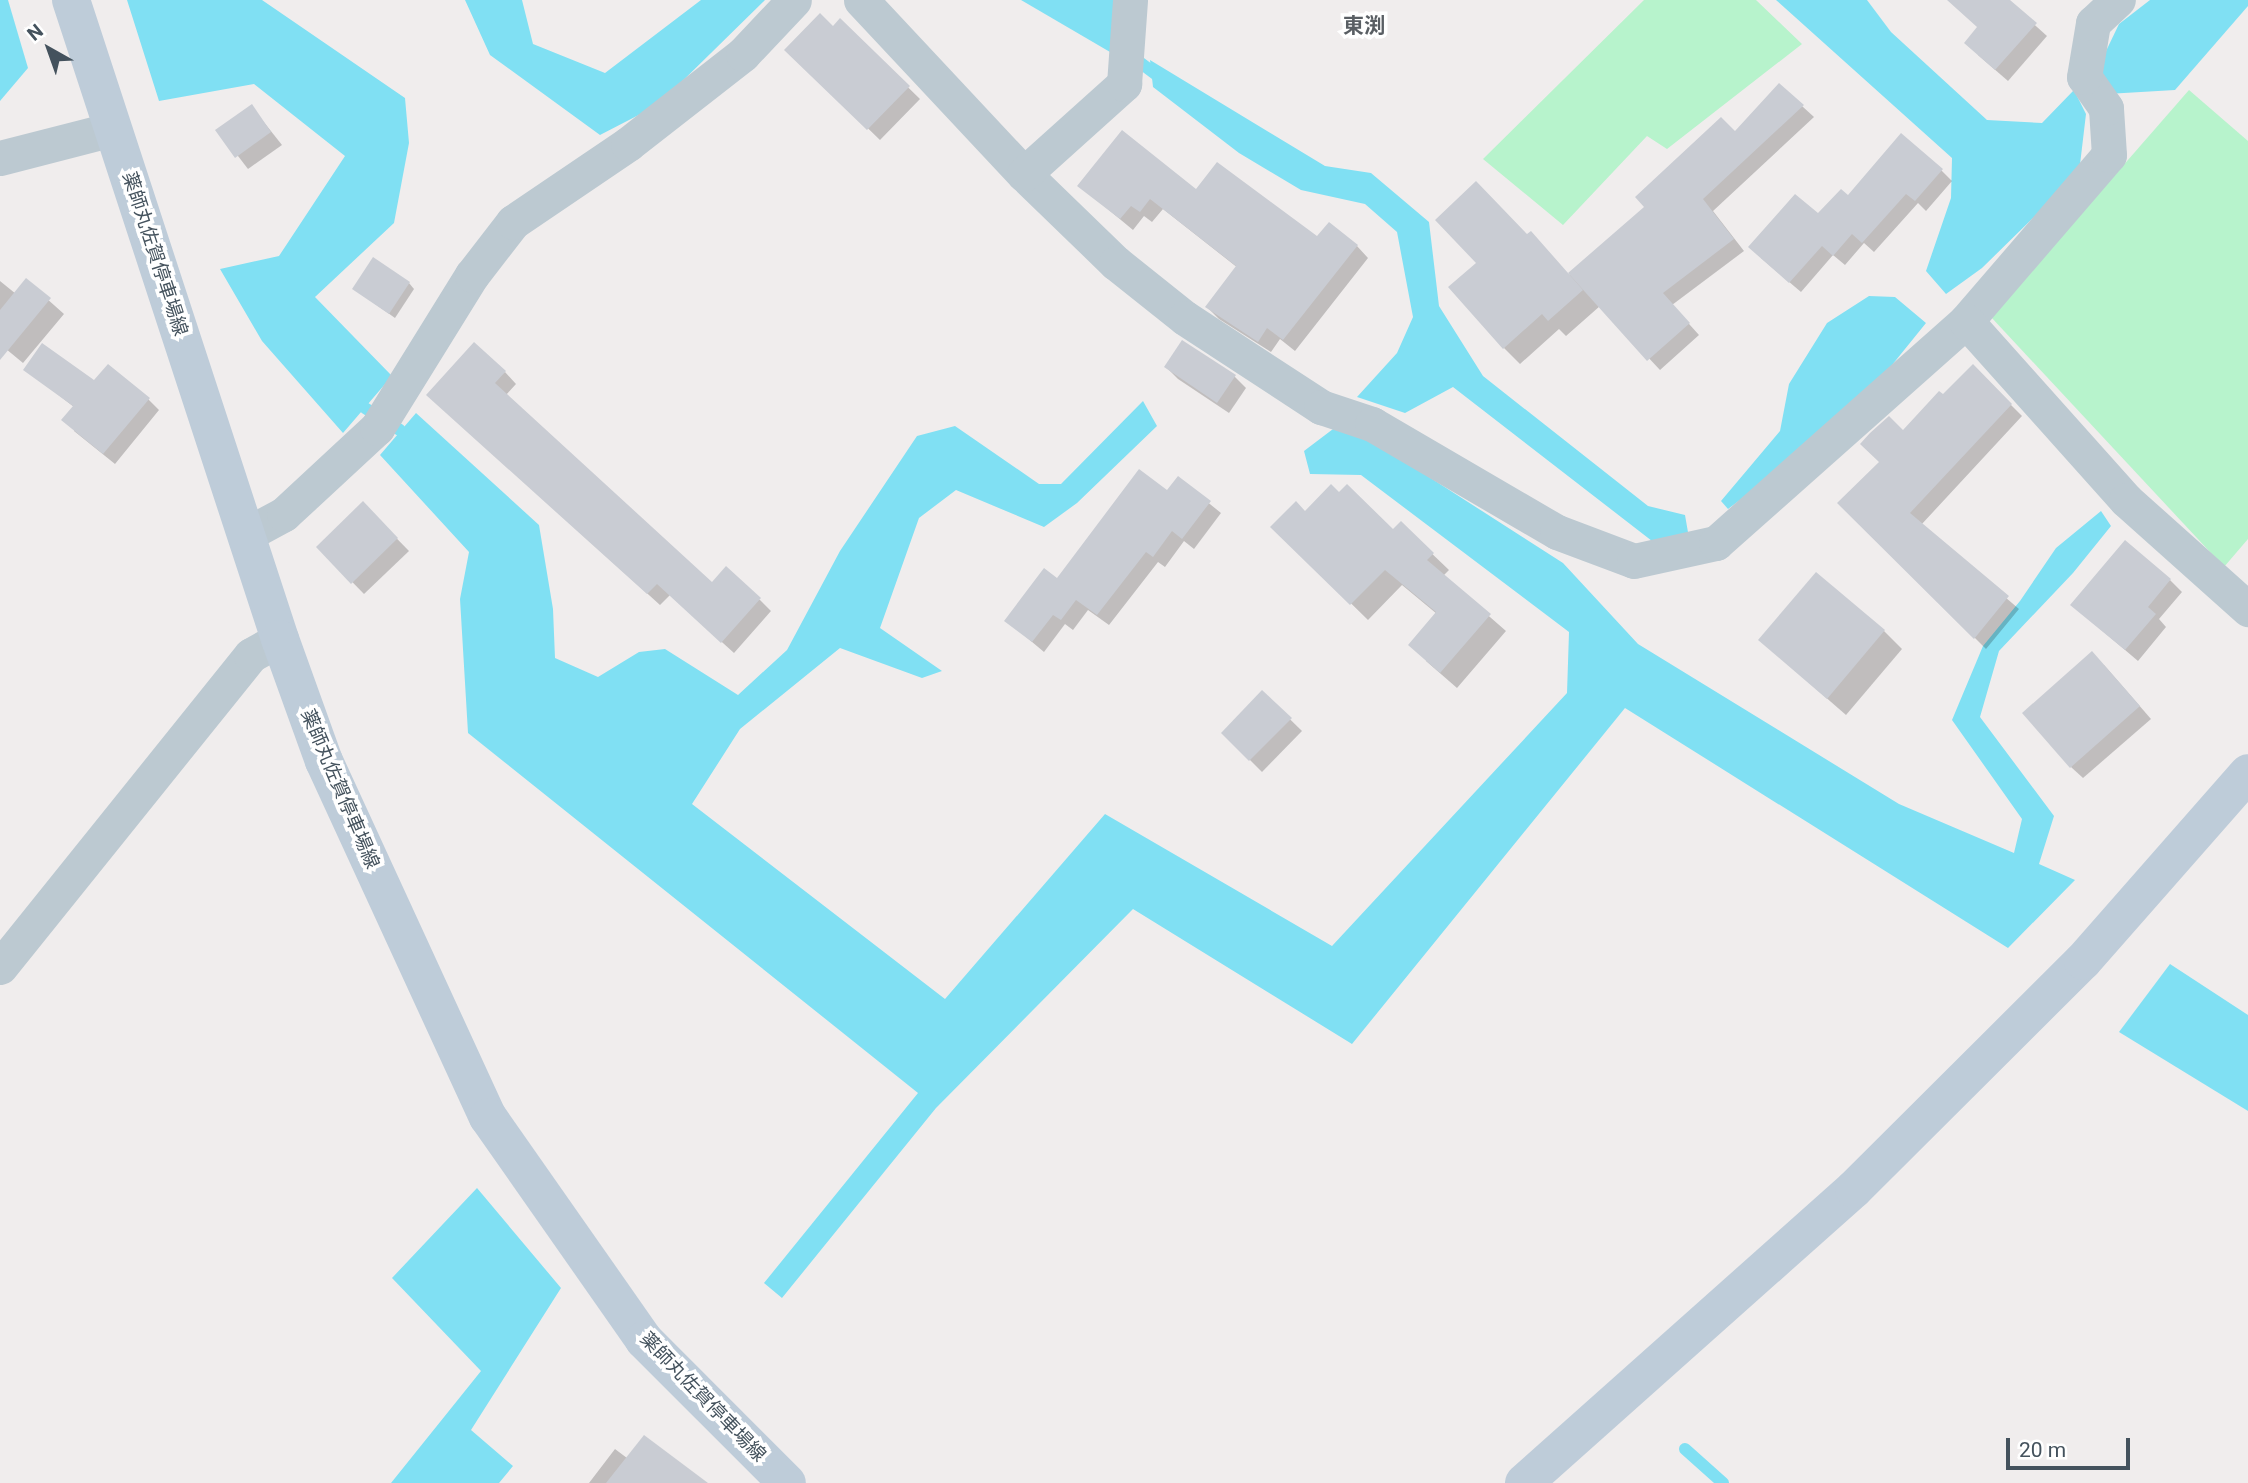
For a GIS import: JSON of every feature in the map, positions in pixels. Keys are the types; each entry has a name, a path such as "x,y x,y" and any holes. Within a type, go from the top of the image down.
{"main road":[{"name":"薬師丸佐賀停車場線","path":"71,0 280,639 324,761 488,1117 644,1340 787,1483"},
{"path":"1524,1483 1854,1189 2083,961 2248,773"}],"street":[{"path":"247,534 284,514 384,419 472,275 513,222 628,144 743,54 794,0"},
{"path":"861,0 1024,174 1116,263 1185,318 1321,407 1372,424 1557,532 1634,561 1716,544 1966,321 2109,155 2106,108 2084,77 2093,23 2118,0"},
{"path":"1024,174 1124,84 1130,0"},
{"path":"0,158 113,129"},
{"path":"1966,321 2126,500 2248,609"},
{"path":"0,968 251,655 280,639"}],"green space":[{"path":"1644,0 1756,0 1802,44 1667,149 1647,136 1563,225 1483,159"},
{"path":"2189,90 2248,141 2248,539 2224,567 1991,317"}],"water":[{"path":"0,0 8,0 28,68 0,101"},
{"path":"127,0 262,0 405,98 409,143 394,223 315,297 392,376 343,433 262,341 220,269 279,256 345,156 254,84 159,101"},
{"path":"465,0 522,0 533,44 605,73 701,0 765,0 658,105 600,135 490,55"},
{"path":"1021,0 1115,0 1110,52"},
{"path":"1776,0 1867,0 1891,32 1987,120 2042,123 2074,90 2086,114 2079,173 1982,268 1946,294 1926,271 1951,198 1952,158"},
{"path":"2150,0 2248,0 2248,6 2175,90 2107,94 2095,74 2119,24"},
{"path":"1150,60 1325,166 1371,173 1429,222 1439,306 1483,376 1648,506 1685,515 1689,538 1652,541 1453,387 1405,413 1357,397 1397,353 1413,317 1397,232 1365,204 1301,190 1239,153 1153,87"},
{"path":"1869,296 1895,297 1926,323 1850,417 1728,509 1721,501 1780,431 1789,384 1827,323"},
{"path":"1143,401 1157,426 1077,503 1044,527 956,490 919,518 880,628 942,671 922,678 840,648 740,729 692,804 945,999 1105,814 1332,946 1567,693 1569,632 1361,475 1310,474 1304,451 1337,426 1387,450 1563,563 1638,644 1899,804 2014,853 2022,819 1952,720 1983,646 2020,601 2056,548 2101,511 2111,526 2073,573 1999,651 1980,717 2054,816 2039,864 2075,880 2008,948 1625,708 1352,1044 1133,909 936,1108 782,1298 764,1283 918,1093 468,733 460,599 469,552 380,455 416,413 539,525 553,609 555,658 598,677 639,652 665,649 738,695 787,650 840,551 917,436 955,426 1039,484 1061,484"},
{"path":"2170,964 2248,1015 2248,1111 2119,1032"},
{"path":"477,1188 561,1288 471,1430 513,1466 499,1483 391,1483 481,1371 392,1278"}],"building":[{"path":"1947,0 2010,0 2037,23 1995,70 1964,43 1977,27"},
{"path":"820,13 833,26 840,18 910,86 867,130 784,50"},
{"path":"1779,83 1804,105 1703,199 1734,239 1663,293 1690,323 1647,361 1568,273 1644,207 1635,197 1721,117 1735,131"},
{"path":"252,104 271,132 235,158 215,130"},
{"path":"1122,130 1196,189 1217,162 1317,236 1329,222 1358,245 1283,340 1267,328 1258,342 1205,307 1236,266 1150,199 1140,212 1131,206 1120,219 1077,186"},
{"path":"1901,133 1943,169 1915,201 1906,194 1862,243 1852,234 1833,256 1822,246 1789,283 1748,247 1795,194 1818,213 1841,189 1848,195"},
{"path":"1476,181 1527,234 1531,231 1583,290 1548,321 1542,314 1503,349 1448,287 1476,263 1435,220"},
{"path":"373,257 410,282 389,314 352,289"},
{"path":"26,278 51,298 0,360 0,310"},
{"path":"1182,340 1236,375 1217,403 1164,367"},
{"path":"474,342 506,371 495,383 712,582 726,566 761,598 721,643 657,584 647,594 426,395"},
{"path":"42,343 94,380 108,364 150,398 103,454 61,420 73,406 23,370"},
{"path":"1973,364 2012,404 1910,513 2009,596 1974,639 1837,503 1879,462 1860,444 1870,433 1889,416 1903,430 1939,391 1943,394"},
{"path":"1139,469 1167,490 1178,476 1211,501 1182,539 1172,531 1153,557 1146,552 1097,615 1076,600 1061,620 1053,615 1032,642 1004,621 1044,568 1057,578"},
{"path":"1331,484 1339,492 1347,484 1393,529 1401,521 1434,553 1427,560 1491,614 1440,673 1408,645 1436,612 1385,570 1350,605 1270,527 1296,501 1305,511"},
{"path":"363,501 398,538 351,584 316,547"},
{"path":"2125,540 2171,579 2148,607 2156,614 2125,650 2070,605"},
{"path":"1816,572 1885,630 1827,699 1758,640"},
{"path":"2092,651 2140,706 2070,768 2022,713"},
{"path":"1262,690 1292,718 1249,761 1221,733"},
{"path":"644,1435 708,1483 606,1483"}],"waterway":[{"path":"1130,55 1166,82"},
{"path":"365,408 400,430"},
{"path":"1685,1449 1723,1483"}],"district":[{"name":"東渕","path":"1364,26"}]}
